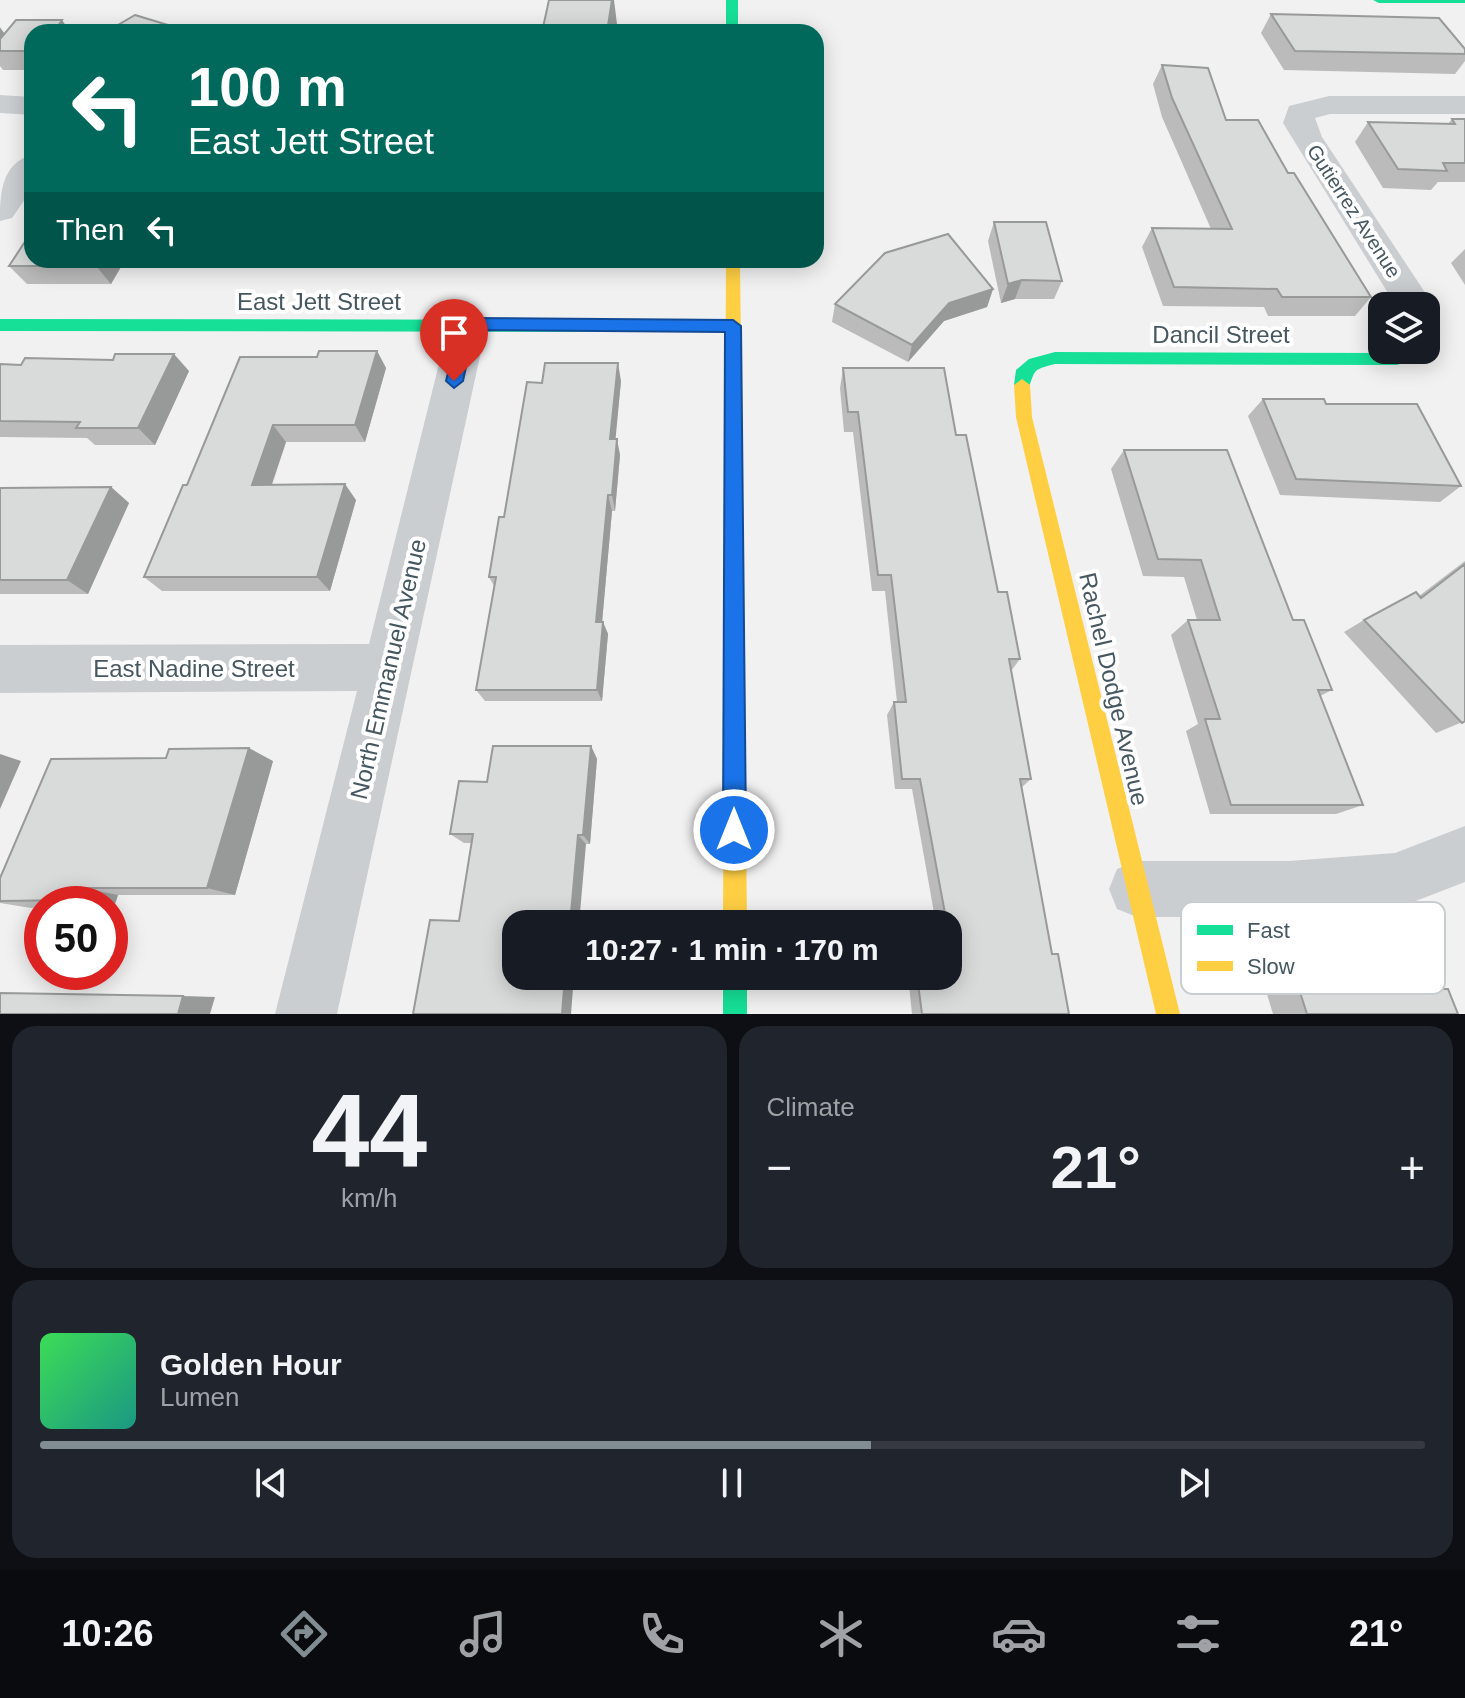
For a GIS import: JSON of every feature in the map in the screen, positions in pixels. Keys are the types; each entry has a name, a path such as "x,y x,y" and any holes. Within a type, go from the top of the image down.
{"street":[{"path":"732,0 732,24"},
{"path":"1379,0 1465,0"},
{"path":"0,104 24,106"},
{"name":"Gutierrez Avenue","path":"1406,292 1306,137 1299,123 1300,113 1329,105 1465,105"},
{"path":"0,210 24,176"},
{"path":"733,268 735,910"},
{"name":"North Emmanuel Avenue","path":"306,1014 468,324"},
{"name":"East Jett Street","path":"0,325 733,326"},
{"name":"Dancil Street","path":"1022,374 1035,363 1055,358 1368,359"},
{"name":"Rachel Dodge Avenue","path":"1022,374 1024,417 1168,1014"},
{"name":"East Nadine Street","path":"0,669 388,667"},
{"path":"1137,889 1289,889 1395,881 1465,854"},
{"path":"735,990 735,1014"}],"building":[{"path":"549,0 612,0 608,24 544,24"},
{"path":"1271,14 1439,18 1465,49 1465,54 1295,51"},
{"path":"135,15 165,24 120,24"},
{"path":"16,20 62,20 59,24 24,24 24,51 0,51 0,39"},
{"path":"1162,65 1208,68 1226,120 1258,120 1288,173 1294,173 1368,292 1368,297 1282,297 1277,289 1174,287 1152,228 1232,229 1172,98"},
{"path":"1452,119 1465,119 1465,163 1443,163 1447,171 1398,169 1368,122 1455,124"},
{"path":"994,222 1046,222 1062,281 1022,280 1008,284"},
{"path":"948,234 993,289 949,303 912,345 835,304 885,253"},
{"path":"24,243 24,266 9,266"},
{"path":"319,351 377,351 355,425 273,425 252,485 345,484 317,577 144,577 183,485 187,485 240,357 317,357"},
{"path":"115,354 174,354 138,428 76,428 80,422 0,421 0,364 21,365 25,358 113,360"},
{"path":"545,363 618,363 610,439 617,439 612,495 608,495 596,622 603,622 597,690 476,690 496,577 489,577 499,517 504,517 527,382 542,383"},
{"path":"843,368 944,368 956,435 966,435 998,592 1007,592 1020,659 1009,659 1031,779 1020,779 1052,954 1058,954 1069,1014 922,1014 919,990 962,990 962,910 944,910 920,779 902,779 894,702 906,702 891,575 878,575 858,412 848,412"},
{"path":"1263,399 1324,399 1326,404 1417,404 1461,486 1296,479"},
{"path":"1124,450 1227,450 1293,620 1304,620 1332,690 1318,690 1363,805 1231,805 1205,719 1220,719 1188,620 1220,620 1201,560 1158,559"},
{"path":"111,487 67,580 0,580 0,488"},
{"path":"1465,564 1465,721 1462,723 1364,620 1416,592 1421,598"},
{"path":"493,746 591,746 583,835 578,835 571,910 502,910 502,990 564,990 562,1014 413,1014 430,920 459,921 473,834 450,834 459,781 487,782"},
{"path":"249,748 207,888 24,886 24,901 0,901 0,878 51,759 166,758 169,749"},
{"path":"1445,989 1448,989 1458,1014 1307,1014 1301,994 1445,994"},
{"path":"0,993 183,996 178,1014 0,1014"}],"traffic: fast":[{"path":"732,0 732,24"},
{"path":"1379,0 1465,0"},
{"path":"0,325 733,326"},
{"path":"1022,385 1022,374 1035,363 1055,358 1368,359"},
{"path":"735,990 735,1014"}],"traffic: slow":[{"path":"733,268 735,910"},
{"path":"1022,385 1024,417 1168,1014"}],"route":[{"path":"454,381 468,324 733,326 734,830"}]}
